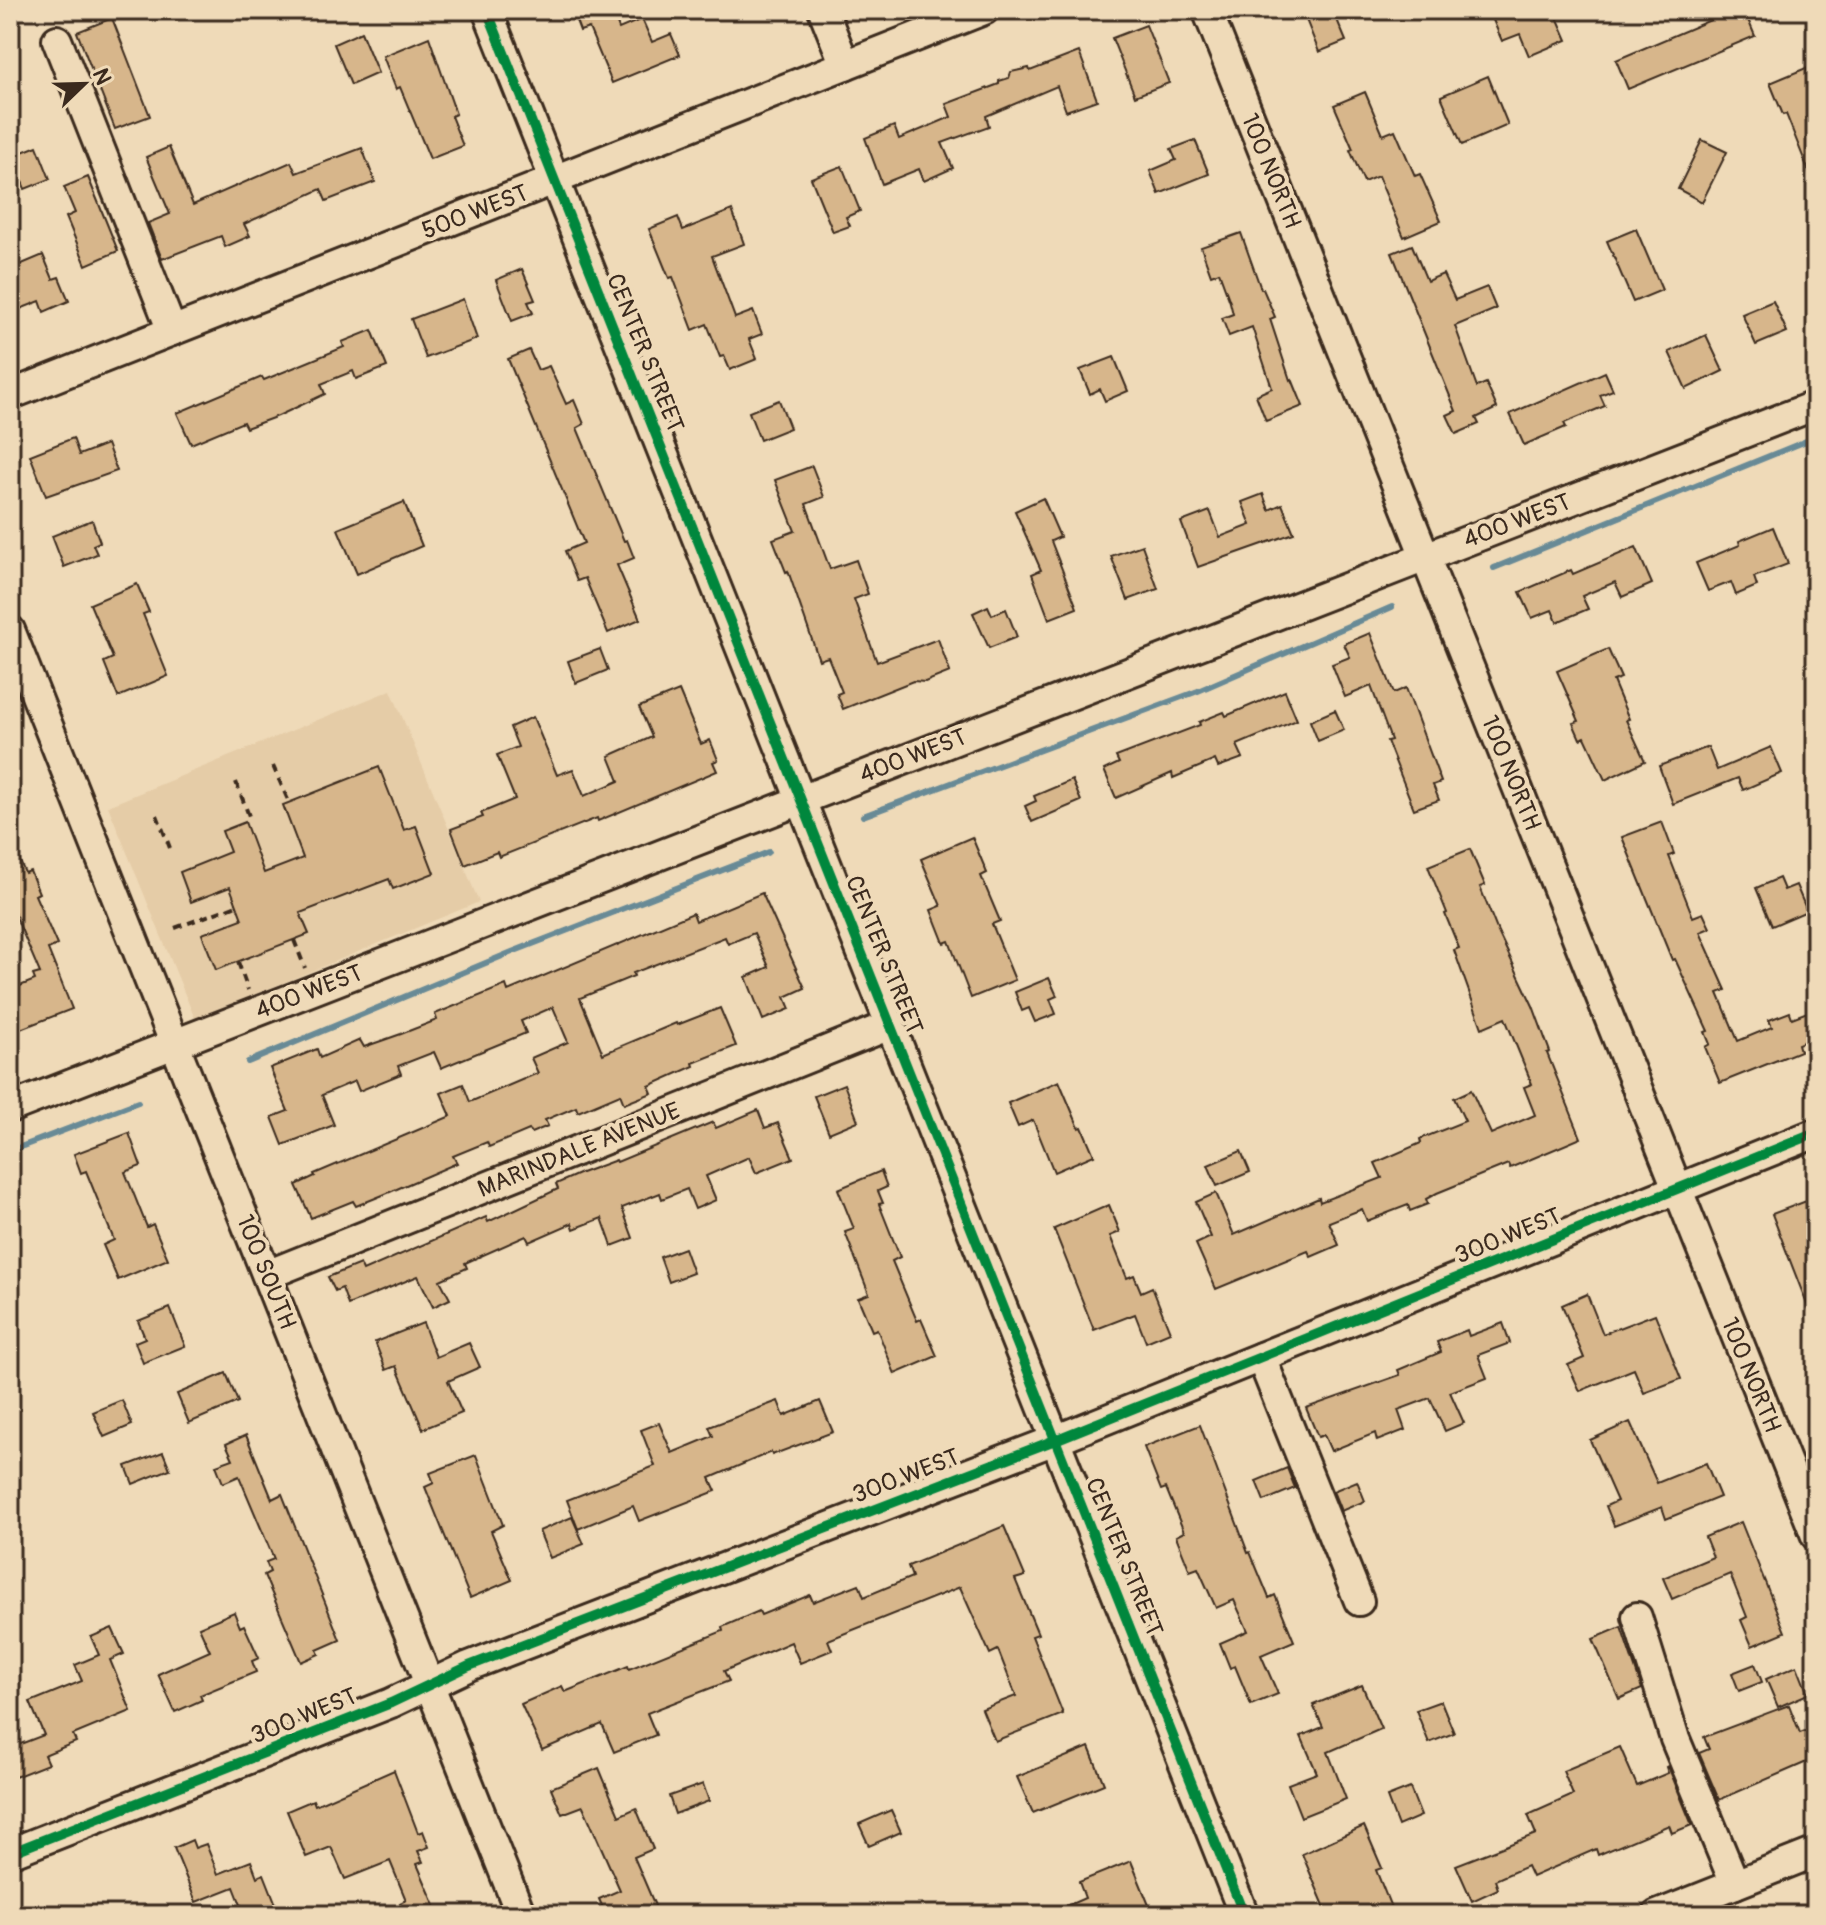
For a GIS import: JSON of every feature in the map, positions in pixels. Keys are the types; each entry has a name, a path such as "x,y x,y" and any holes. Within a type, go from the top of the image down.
{"street":[{"name":"CENTER STREET","path":"487,10 1244,1915"},
{"path":"823,10 845,65"},
{"name":"500 WEST","path":"10,395 984,10"},
{"name":"100 NORTH","path":"1207,10 1816,1536"},
{"path":"57,40 172,331"},
{"name":"400 WEST","path":"10,1108 1816,405"},
{"name":"100 SOUTH","path":"10,630 521,1915"},
{"name":"MARINDALE AVENUE","path":"267,1275 890,1025"},
{"name":"300 WEST","path":"10,1853 391,1703 430,1684 1055,1440 1816,1133"},
{"path":"1261,1357 1359,1601"},
{"path":"1637,1617 1675,1739 1735,1884"},
{"path":"1657,1915 1816,1852"}],"path":[{"path":"273,766 288,800"},
{"path":"236,782 249,816"},
{"path":"157,815 170,848"},
{"path":"175,928 237,905"},
{"path":"294,940 308,975"},
{"path":"238,962 249,994"}],"shaded area":[{"path":"391,690 479,902 195,1019 108,806"}],"building":[{"path":"572,10 631,10 615,18 619,29 642,19 652,42 671,34 680,55 612,83 589,28 580,31"},
{"path":"1322,10 1333,10 1346,41 1319,52 1305,17"},
{"path":"1516,10 1554,10 1567,40 1529,56 1520,34 1502,41 1493,20"},
{"path":"1734,10 1744,10 1755,36 1628,89 1616,60"},
{"path":"112,18 150,116 115,129 77,32"},
{"path":"1146,25 1169,83 1135,96 1112,38"},
{"path":"361,32 378,73 351,85 334,44"},
{"path":"429,37 456,114 451,116 463,146 430,159 400,87 396,89 383,56"},
{"path":"1079,52 1097,100 1066,111 1057,86 986,116 989,126 942,143 953,168 924,181 919,169 882,184 865,138 894,126 899,139 951,117 946,104 999,84 999,81 1009,78 1011,72 1029,68 1030,71"},
{"path":"1806,68 1816,92 1815,187 1770,83"},
{"path":"1488,76 1508,125 1462,145 1441,96"},
{"path":"1365,92 1383,135 1395,130 1415,176 1420,174 1441,221 1404,237 1378,176 1364,182 1334,105"},
{"path":"1195,140 1209,174 1159,194 1150,171 1176,160 1171,149"},
{"path":"1702,140 1727,152 1702,202 1678,189"},
{"path":"37,146 50,179 25,189 12,156"},
{"path":"169,147 193,205 291,162 296,173 362,148 375,182 326,201 321,189 244,224 250,236 225,247 221,236 162,259 148,223 170,214 146,157"},
{"path":"842,166 860,211 846,217 850,226 833,232 811,178"},
{"path":"88,177 118,251 86,265 66,217 75,213 64,187"},
{"path":"732,210 744,244 712,256 735,318 753,311 762,334 749,339 757,359 730,370 724,356 720,357 707,324 693,330 673,277 669,278 649,229 678,217 683,230"},
{"path":"1636,229 1662,290 1633,302 1607,241"},
{"path":"1241,233 1261,289 1275,317 1270,319 1290,380 1303,406 1266,421 1256,395 1272,388 1252,327 1229,336 1222,318 1233,314 1230,302 1219,272 1211,275 1201,247"},
{"path":"1412,245 1427,281 1443,274 1455,300 1487,287 1496,309 1455,326 1477,387 1486,383 1497,408 1476,418 1479,424 1456,434 1447,415 1456,411 1392,253"},
{"path":"43,255 53,279 59,277 69,301 44,312 40,301 10,313 10,269"},
{"path":"522,269 535,300 528,302 533,313 512,321 496,280"},
{"path":"463,299 477,339 426,358 411,319"},
{"path":"1773,301 1787,332 1756,345 1742,314"},
{"path":"372,330 387,367 356,379 353,371 321,384 325,394 278,416 246,428 243,422 191,444 177,413 344,347 342,342"},
{"path":"1706,335 1723,371 1686,389 1669,352"},
{"path":"529,350 538,370 549,366 566,404 574,400 584,424 577,428 634,558 617,565 640,619 608,633 585,578 577,581 565,551 584,543 508,359"},
{"path":"1114,357 1128,391 1105,401 1100,389 1090,394 1080,370"},
{"path":"1605,372 1613,390 1600,395 1605,406 1564,423 1566,427 1524,445 1510,414"},
{"path":"779,400 790,428 760,440 749,412"},
{"path":"73,438 79,455 107,444 117,471 46,496 30,455"},
{"path":"812,466 824,497 806,504 830,569 856,560 868,594 854,599 877,662 938,639 950,672 925,682 913,681 843,709 837,694 842,692 828,657 819,660 788,571 773,539 795,531 775,480"},
{"path":"1263,494 1269,510 1282,504 1294,533 1198,567 1181,522 1210,511 1220,537 1251,525 1242,502"},
{"path":"1043,498 1060,537 1051,541 1077,608 1049,619 1032,574 1041,570 1015,511"},
{"path":"404,502 422,546 357,574 338,529"},
{"path":"92,520 100,542 93,545 97,554 64,567 52,536"},
{"path":"1773,527 1788,564 1754,577 1757,586 1736,595 1731,582 1708,591 1696,563"},
{"path":"1142,545 1158,589 1128,600 1111,556"},
{"path":"1636,547 1652,584 1622,597 1615,582 1582,596 1588,609 1557,622 1552,610 1532,618 1520,592"},
{"path":"137,584 149,612 143,614 168,676 118,697 104,662 113,658 90,604"},
{"path":"988,606 992,615 1006,609 1017,637 989,648 973,613"},
{"path":"1370,633 1394,693 1406,688 1441,782 1433,785 1439,800 1414,809 1387,741 1391,740 1371,686 1345,697 1332,664 1350,657 1344,644"},
{"path":"600,649 608,670 576,683 568,661"},
{"path":"1608,649 1621,678 1613,681 1629,719 1626,720 1645,761 1605,780 1585,737 1580,739 1573,723 1579,721 1557,671"},
{"path":"679,691 701,744 710,740 718,760 713,762 717,771 598,821 597,818 499,857 497,852 465,865 451,829 483,817 481,813 515,799 497,755 518,747 510,727 533,717 557,775 573,769 584,796 619,781 609,756 652,737 639,707"},
{"path":"1285,691 1297,720 1237,745 1243,758 1218,767 1215,760 1173,778 1172,773 1116,798 1104,770 1119,763 1116,757 1200,725 1199,722 1224,712 1226,716"},
{"path":"1335,710 1344,730 1318,741 1310,721"},
{"path":"1708,747 1717,770 1771,747 1782,773 1743,790 1738,778 1673,804 1659,766"},
{"path":"379,767 404,830 416,826 434,873 393,889 389,879 300,913 309,934 216,970 202,934 242,919 230,887 191,902 180,872 230,852 222,831 245,822 264,873 303,858 283,805"},
{"path":"1072,780 1081,801 1032,822 1025,806 1036,801 1034,796"},
{"path":"1662,822 1674,854 1669,856 1693,917 1703,913 1710,928 1700,932 1726,990 1718,993 1738,1041 1772,1027 1769,1020 1790,1012 1792,1018 1810,1011 1816,1027 1816,1037 1798,1044 1800,1051 1720,1083 1705,1047 1710,1044 1705,1032 1708,1031 1675,959 1672,960 1622,837"},
{"path":"972,837 987,873 981,876 1000,921 992,924 1015,980 971,998 949,941 944,943 931,910 941,906 921,859"},
{"path":"10,839 25,873 30,871 39,893 35,895 57,945 48,949 72,1009 10,1033 10,990 35,980 33,975 40,973 10,903"},
{"path":"1470,849 1485,885 1480,887 1533,1006 1550,1052 1547,1053 1581,1138 1510,1168 1508,1164 1437,1193 1426,1199 1428,1204 1410,1211 1408,1205 1367,1221 1362,1209 1329,1222 1339,1245 1311,1257 1308,1251 1216,1289 1196,1244 1211,1237 1196,1202 1216,1193 1234,1235 1319,1198 1320,1202 1382,1178 1375,1163 1421,1143 1420,1139 1465,1121 1454,1098 1471,1090 1491,1134 1535,1115 1524,1087 1532,1084 1505,1018 1482,1028 1454,950 1459,948 1428,866"},
{"path":"1779,878 1784,890 1796,885 1807,911 1772,926 1756,888"},
{"path":"762,893 805,988 785,997 790,1009 763,1020 746,977 769,967 754,933 728,944 725,937 633,973 634,976 580,998 603,1054 720,1008 736,1046 693,1063 694,1066 649,1086 652,1093 624,1104 620,1094 578,1112 576,1107 545,1120 548,1126 531,1133 529,1130 489,1147 487,1142 453,1156 457,1163 383,1195 356,1206 353,1201 311,1218 296,1185 314,1174 451,1116 441,1093 463,1084 470,1102 538,1073 531,1058 568,1042 553,1007 521,1021 526,1033 441,1068 434,1052 398,1066 401,1074 359,1091 355,1081 322,1095 334,1125 283,1145 272,1117 288,1111 270,1068 317,1049 320,1058 360,1040 364,1047 401,1034 437,1020 435,1014 506,985 508,991 693,913 696,921"},
{"path":"1049,978 1057,996 1050,999 1056,1014 1035,1022 1029,1008 1022,1011 1015,992"},
{"path":"1059,1081 1094,1155 1054,1172 1033,1120 1018,1127 1008,1103"},
{"path":"844,1084 858,1121 829,1133 814,1096"},
{"path":"758,1110 765,1128 778,1123 793,1158 756,1173 749,1157 706,1176 716,1200 695,1209 687,1189 662,1199 660,1193 622,1208 633,1238 612,1246 602,1218 574,1229 572,1223 529,1242 526,1236 465,1263 467,1268 440,1280 450,1299 433,1307 418,1276 348,1305 342,1288 335,1291 328,1277 360,1264 363,1271 486,1217 488,1222 558,1189 556,1184 581,1173 617,1162 713,1122 716,1128"},
{"path":"129,1133 141,1166 125,1172 147,1227 153,1224 168,1259 118,1280 103,1245 114,1240 86,1171 81,1173 74,1154"},
{"path":"1241,1151 1250,1172 1217,1186 1208,1165"},
{"path":"881,1171 887,1187 878,1191 883,1203 879,1204 900,1257 892,1261 917,1321 921,1319 937,1356 895,1374 877,1329 872,1331 858,1298 869,1294 845,1232 854,1229 838,1189"},
{"path":"1809,1200 1816,1217 1816,1223 1811,1225 1816,1237 1815,1325 1772,1214"},
{"path":"1109,1205 1120,1232 1110,1236 1127,1278 1134,1275 1141,1292 1152,1287 1170,1332 1146,1342 1135,1314 1094,1330 1054,1229"},
{"path":"684,1248 693,1273 669,1282 660,1257"},
{"path":"1587,1294 1603,1334 1655,1314 1681,1379 1644,1393 1634,1369 1580,1391 1568,1365 1584,1358 1562,1305"},
{"path":"170,1308 185,1346 143,1363 135,1342 145,1338 138,1321"},
{"path":"423,1323 436,1357 469,1343 480,1367 448,1381 462,1413 423,1429 396,1366 386,1370 375,1342"},
{"path":"1503,1323 1510,1343 1478,1355 1487,1378 1450,1392 1464,1423 1445,1431 1430,1398 1398,1410 1405,1430 1377,1441 1375,1433 1331,1451 1324,1435 1318,1437 1306,1408 1400,1375 1398,1370 1441,1352 1437,1342 1467,1330 1469,1336"},
{"path":"226,1373 238,1402 189,1423 177,1394"},
{"path":"122,1400 132,1425 104,1437 93,1412"},
{"path":"778,1401 784,1416 820,1401 833,1432 772,1455 771,1452 710,1478 716,1491 639,1521 633,1506 578,1529 567,1500 655,1466 641,1430 659,1423 672,1453 713,1436 709,1427"},
{"path":"1630,1422 1657,1483 1706,1463 1720,1497 1666,1519 1662,1507 1614,1526 1606,1506 1617,1501 1590,1440"},
{"path":"1200,1425 1248,1553 1269,1598 1275,1595 1294,1641 1261,1655 1278,1694 1251,1705 1235,1666 1230,1668 1220,1643 1248,1631 1234,1600 1216,1608 1198,1568 1190,1571 1176,1536 1184,1532 1166,1488 1161,1490 1144,1447"},
{"path":"246,1435 272,1499 282,1494 340,1640 317,1650 319,1654 301,1662 264,1575 270,1572 266,1562 274,1559 239,1476 223,1483 216,1465 233,1459 226,1444"},
{"path":"163,1452 170,1469 133,1484 126,1466"},
{"path":"476,1455 503,1525 491,1531 512,1580 470,1598 425,1487 434,1483 430,1473"},
{"path":"1287,1468 1295,1488 1264,1501 1256,1481"},
{"path":"1357,1481 1365,1501 1341,1511 1333,1491"},
{"path":"572,1517 584,1544 550,1558 539,1531"},
{"path":"1741,1522 1785,1632 1752,1646 1741,1620 1747,1617 1730,1574 1672,1599 1663,1578 1713,1557 1705,1537"},
{"path":"1004,1526 1025,1576 1015,1579 1038,1634 1032,1636 1063,1714 995,1741 982,1709 1016,1696 998,1650 990,1654 960,1587 828,1640 832,1650 800,1663 791,1642 724,1671 729,1681 647,1713 656,1735 614,1752 602,1724 542,1750 521,1704 562,1686 565,1692 628,1666 629,1669 723,1631 722,1627 759,1611 761,1615 810,1595 813,1602 859,1584 864,1597 912,1577 908,1566"},
{"path":"234,1612 240,1627 244,1625 259,1658 252,1661 256,1672 200,1695 202,1700 175,1712 158,1674 210,1651 199,1627"},
{"path":"1621,1627 1642,1689 1619,1699 1593,1639"},
{"path":"112,1628 124,1654 110,1660 131,1711 73,1735 76,1742 44,1755 48,1764 15,1777 10,1763 10,1748 44,1735 30,1702 82,1681 75,1665 99,1655 91,1637"},
{"path":"1755,1664 1762,1682 1739,1691 1732,1673"},
{"path":"1797,1666 1808,1694 1778,1707 1766,1679"},
{"path":"1362,1685 1381,1729 1328,1752 1346,1799 1301,1817 1288,1784 1317,1773 1301,1736 1323,1727 1313,1705"},
{"path":"1441,1701 1454,1733 1429,1743 1416,1710"},
{"path":"1789,1705 1800,1733 1816,1727 1816,1758 1719,1800 1699,1753 1709,1749 1704,1737"},
{"path":"1089,1747 1104,1784 1033,1813 1017,1777"},
{"path":"1620,1747 1637,1786 1668,1773 1668,1766 1692,1825 1672,1833 1669,1825 1598,1855 1596,1849 1532,1877 1527,1866 1495,1880 1498,1889 1472,1901 1456,1865 1536,1834 1528,1815 1573,1795 1563,1771"},
{"path":"599,1768 619,1816 636,1808 653,1849 634,1857 659,1915 606,1915 599,1899 620,1890 583,1806 562,1814 551,1788"},
{"path":"394,1770 418,1833 423,1831 429,1847 418,1851 423,1862 417,1864 439,1915 405,1915 400,1903 406,1900 390,1861 345,1879 331,1847 306,1857 287,1811 313,1800 315,1805"},
{"path":"703,1784 709,1801 675,1814 669,1796"},
{"path":"1410,1788 1421,1816 1398,1826 1387,1797"},
{"path":"891,1810 901,1832 869,1846 859,1824"},
{"path":"1364,1826 1382,1868 1376,1870 1394,1915 1328,1915 1302,1854"},
{"path":"192,1840 195,1848 206,1844 218,1874 251,1861 257,1877 264,1874 277,1907 258,1915 245,1915 234,1887 196,1902 174,1848"},
{"path":"1131,1861 1153,1915 1046,1915 1085,1898 1079,1882"}],"waterway":[{"path":"1494,568 1816,437"},
{"path":"863,816 1198,691 1392,607"},
{"path":"248,1062 512,952 769,852"},
{"path":"10,1151 138,1102"}],"cycle path":[{"path":"487,10 1244,1915"},
{"path":"10,1853 391,1703 469,1666 1055,1440 1816,1133"}]}
